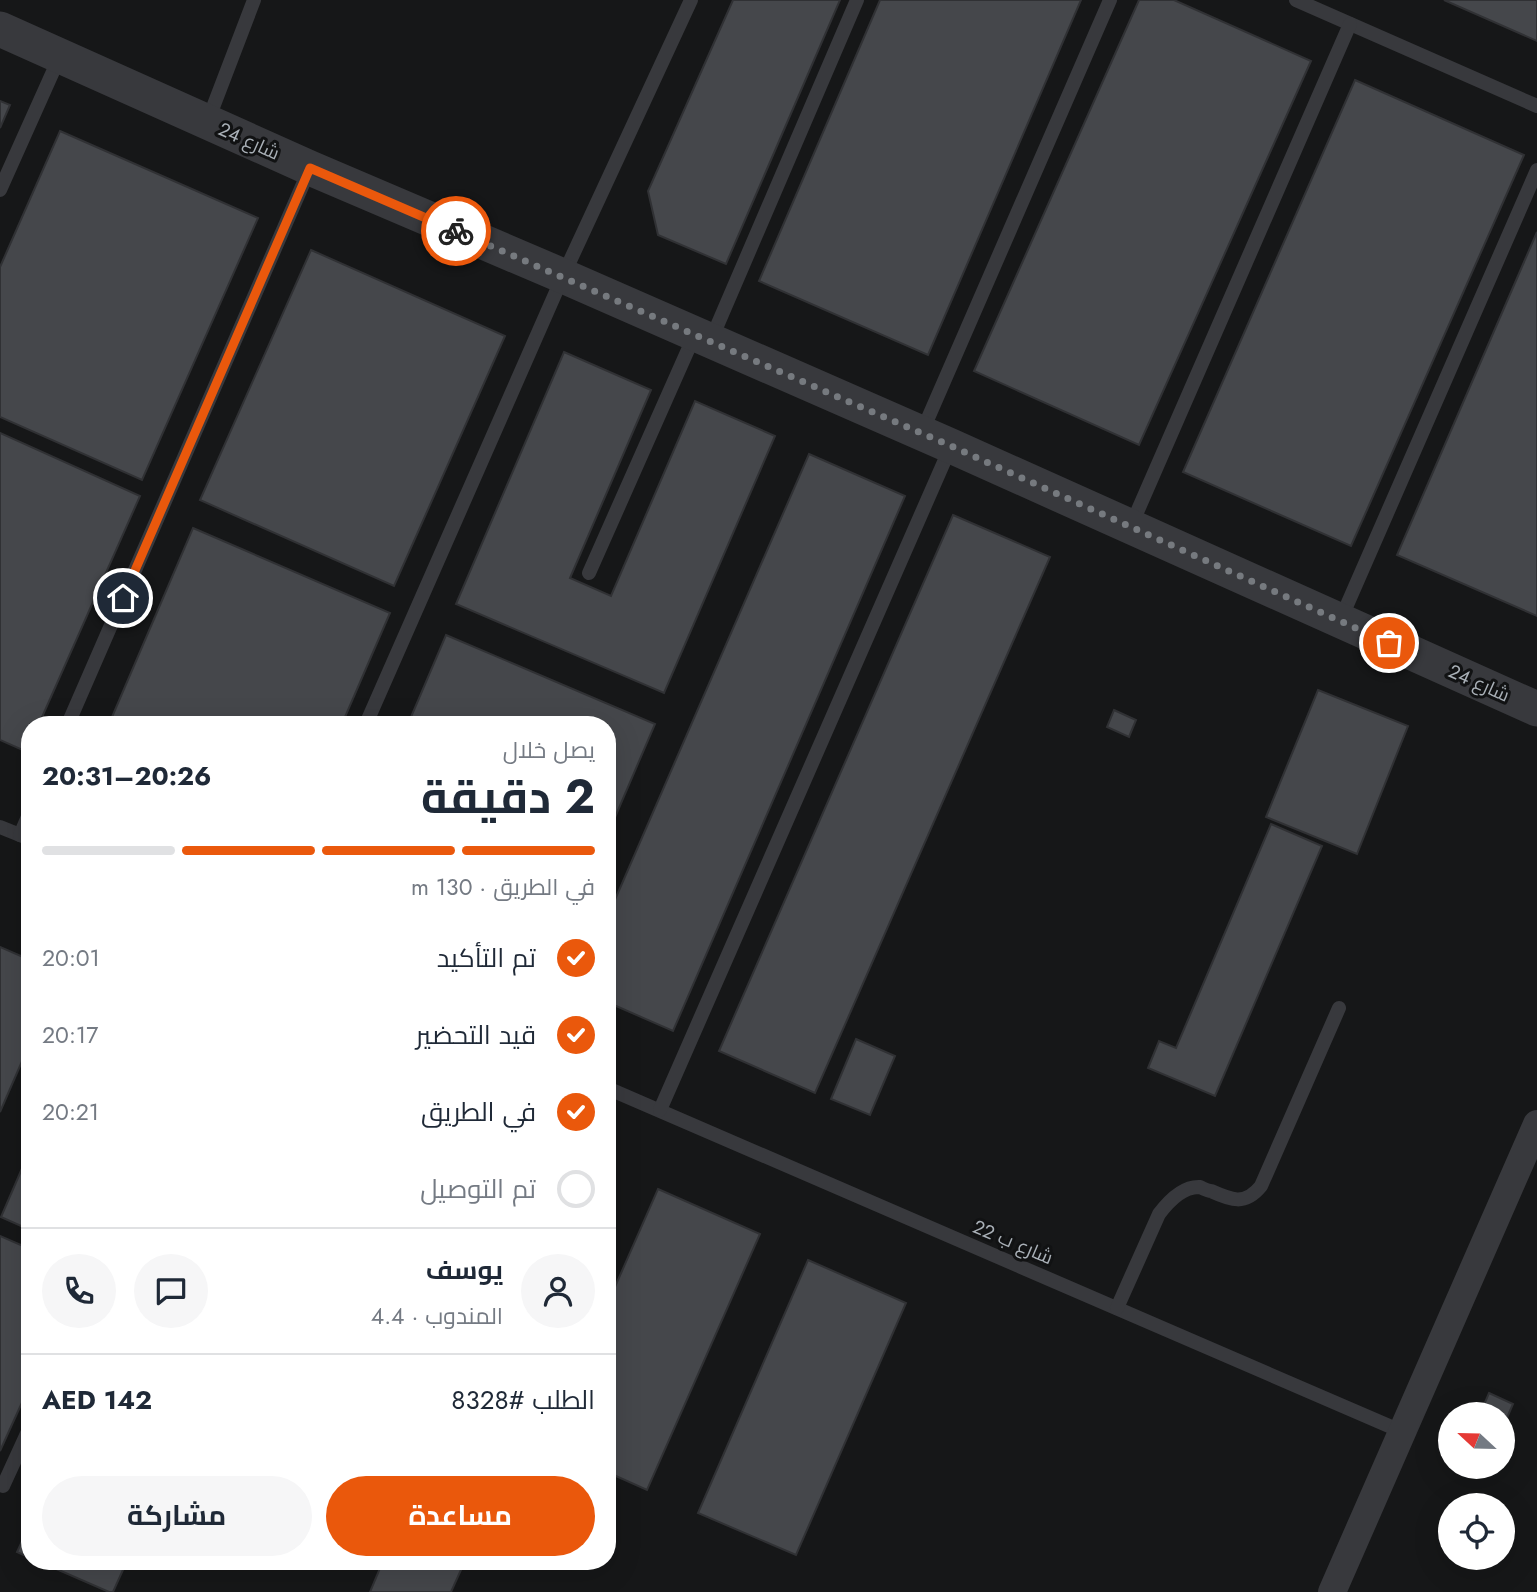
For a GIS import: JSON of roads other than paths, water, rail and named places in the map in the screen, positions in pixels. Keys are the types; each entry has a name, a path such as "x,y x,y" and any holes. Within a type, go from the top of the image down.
{"street":[{"name":"شارع 24","path":"0,29 310,168 936,440 1537,709"},
{"path":"1332,1592 1537,1124"}],"lane":[{"path":"207,122 254,0"},
{"path":"370,716 563,276 691,0"},
{"path":"589,573 702,338 858,0"},
{"path":"660,1110 936,440 1110,0"},
{"path":"1296,0 1537,106"},
{"path":"1130,526 1350,24"},
{"path":"0,190 60,55"},
{"path":"71,716 310,168"},
{"path":"1340,621 1537,170"},
{"path":"0,827 21,835"},
{"path":"1117,1308 1158,1214 1168,1202 1180,1193 1201,1187 1238,1200 1247,1198 1261,1186 1339,1008"},
{"name":"شارع ب 22","path":"616,1092 1403,1432"},
{"path":"3,1486 21,1447"}]}
